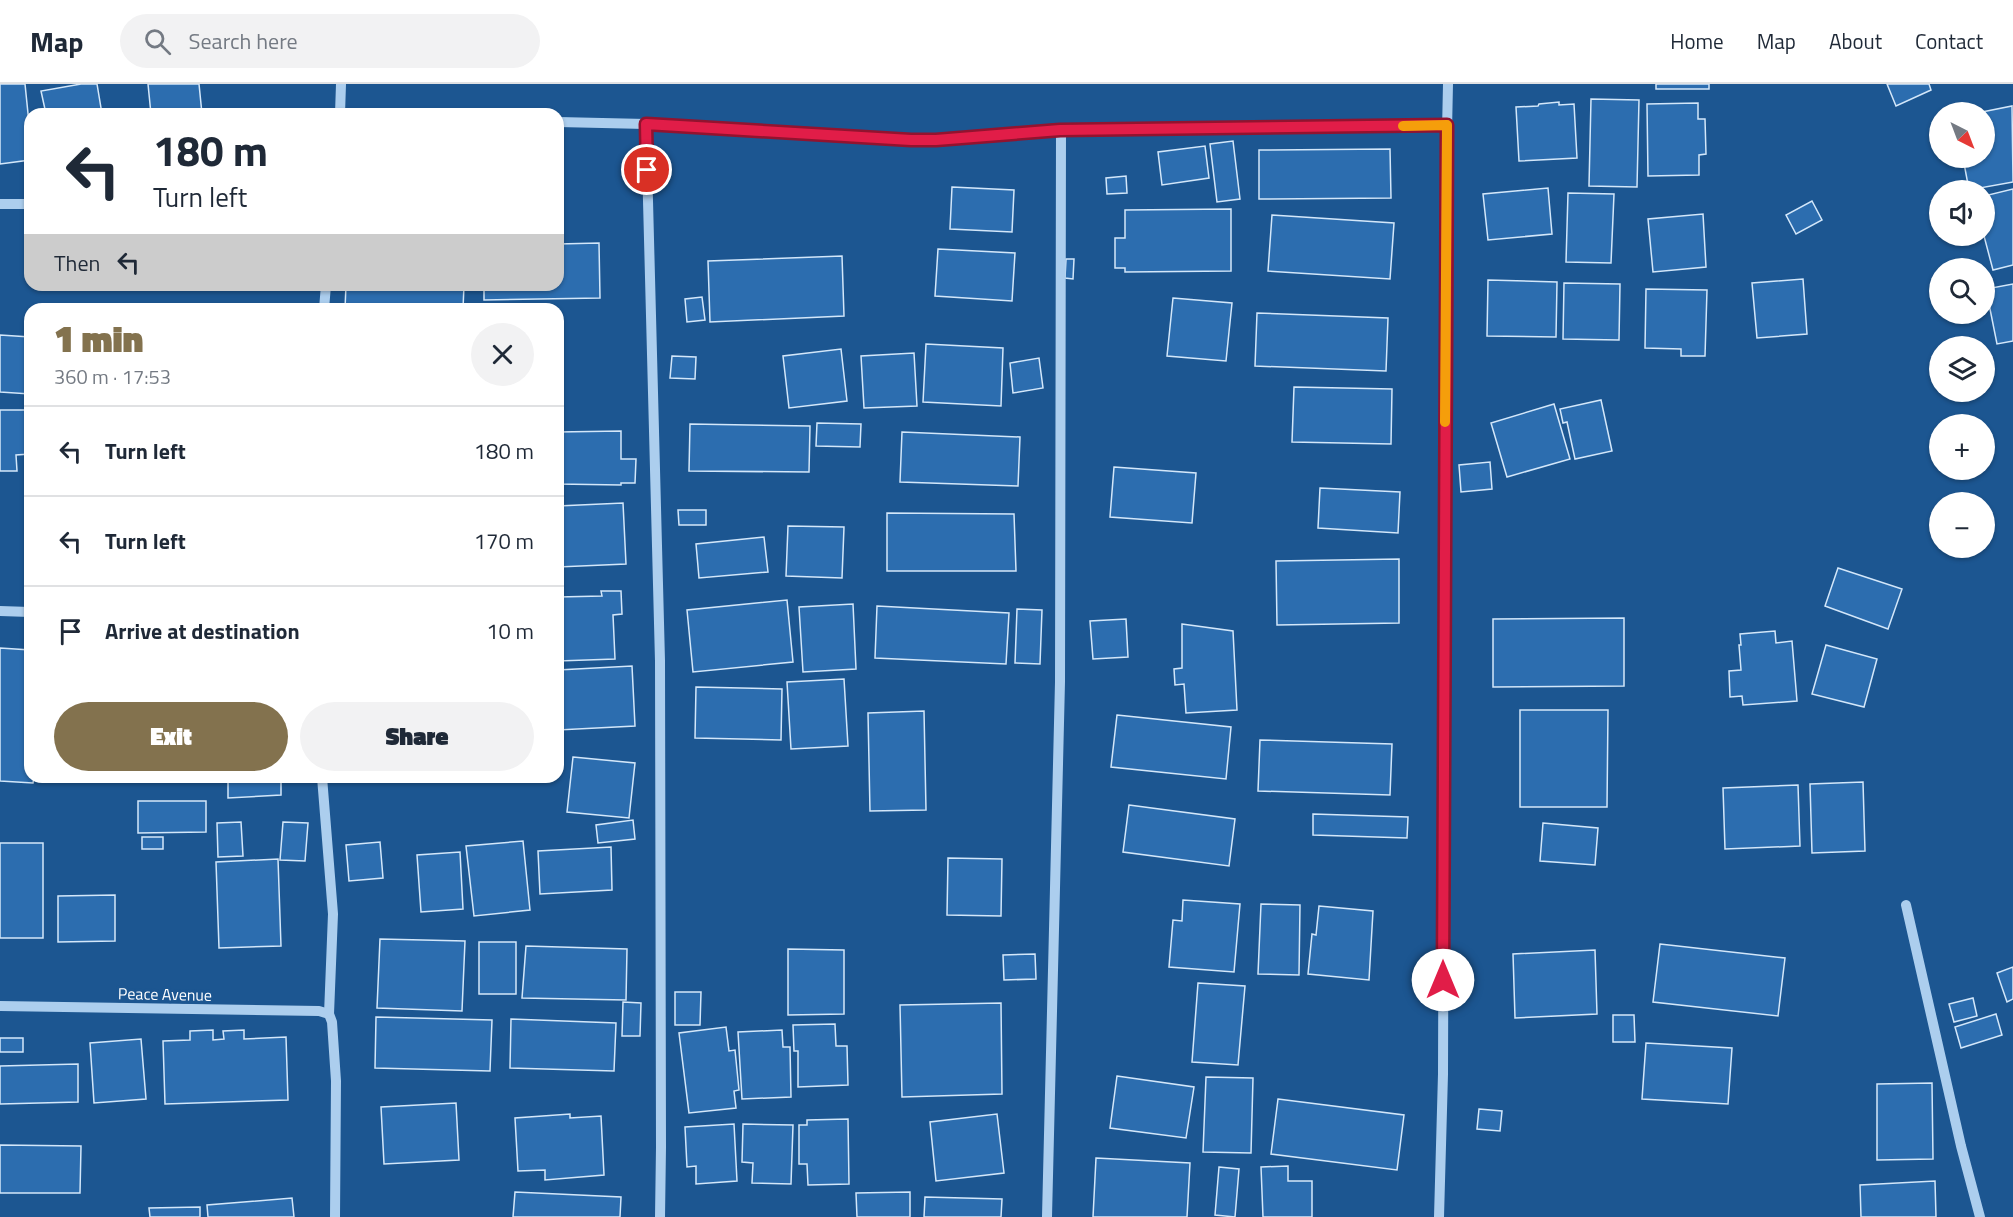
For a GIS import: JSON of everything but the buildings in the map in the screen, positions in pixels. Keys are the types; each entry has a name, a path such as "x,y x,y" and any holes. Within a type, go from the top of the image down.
{"street":[{"path":"340,108 341,84"},
{"path":"1439,1217 1443,1062 1448,84"},
{"path":"564,122 646,124 911,140 1060,130 1447,125"},
{"path":"646,124 660,661 660,1217"},
{"path":"1047,1217 1060,682 1060,130"},
{"path":"0,204 24,204"},
{"path":"0,611 24,612"},
{"path":"322,783 333,914 329,1014 332,1022 336,1081 335,1217"},
{"path":"1906,905 1961,1146 1980,1217"},
{"name":"Peace Avenue","path":"0,1006 319,1011 329,1014"}],"slow traffic":[{"path":"1403,126 1447,125 1445,422"}],"route":[{"path":"647,170 646,124 911,140 1060,130 1447,125 1443,980"}]}
